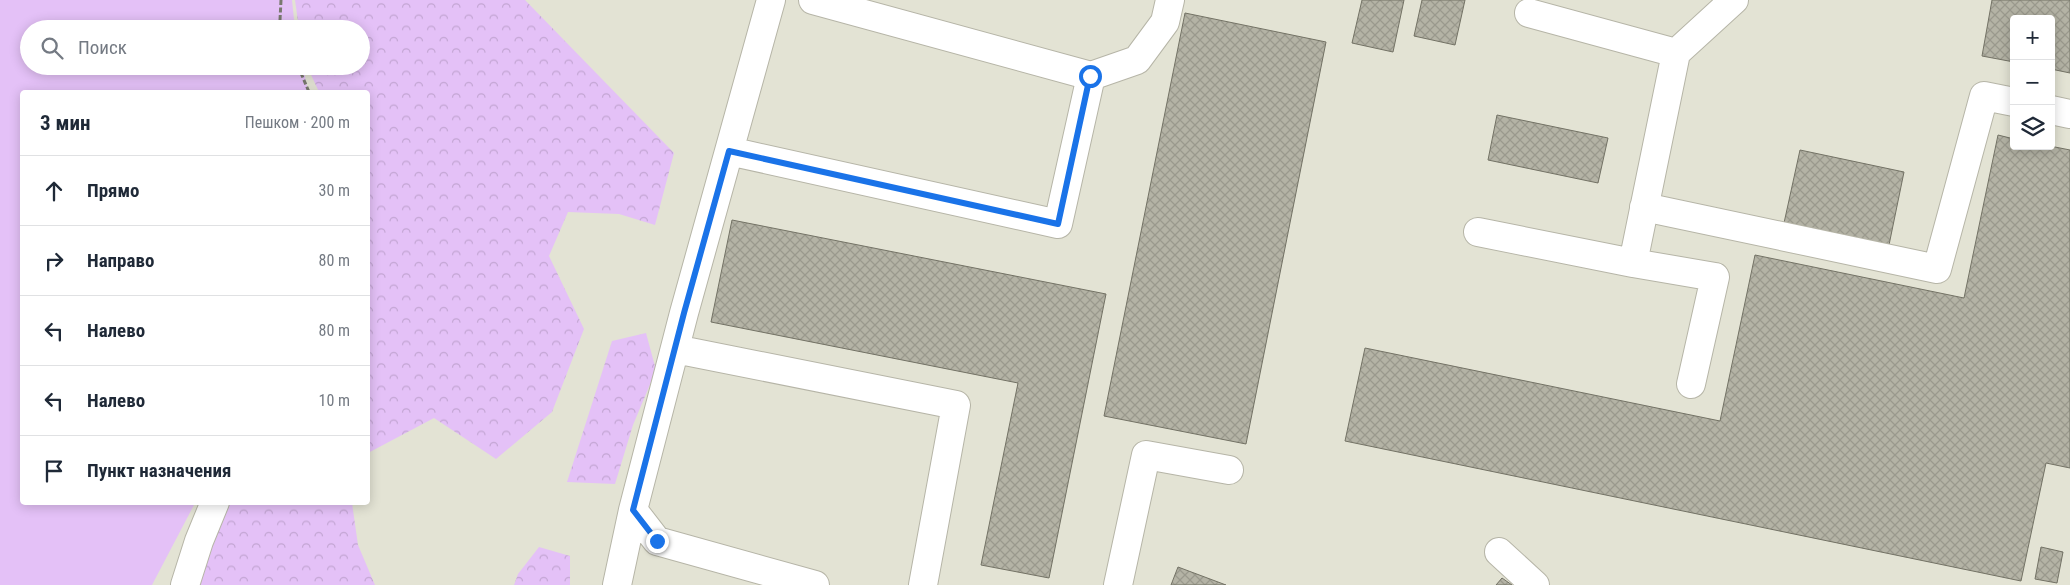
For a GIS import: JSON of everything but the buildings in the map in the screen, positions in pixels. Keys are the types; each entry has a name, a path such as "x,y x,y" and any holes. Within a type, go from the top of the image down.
{"lane":[{"path":"617,585 633,510 675,350 772,0"},
{"path":"813,0 1090,76 1137,60 1165,22 1170,0"},
{"path":"1633,263 1676,53 1734,0"},
{"path":"1529,13 1676,53"},
{"path":"729,151 1058,224 1090,76"},
{"path":"1644,207 1937,269 1984,96 2010,101"},
{"path":"2055,111 2070,114"},
{"path":"1478,232 1714,277 1691,384"},
{"path":"675,350 956,405 923,585"},
{"path":"1118,585 1146,455 1229,470"},
{"path":"184,585 214,505"},
{"path":"633,510 657,541 772,579 816,585"},
{"path":"1499,552 1535,585"}],"path":[{"path":"280,20 281,0"},
{"path":"302,75 308,90"}],"green space":[{"path":"0,0 292,0 294,20 20,20 20,75 305,75 308,90 20,90 20,505 194,505 152,585 0,585"},
{"path":"295,0 525,0 674,153 655,225 619,214 568,212 549,256 584,329 552,412 496,459 434,418 370,452 370,90 318,90 311,75 370,75 370,20 298,20"},
{"path":"646,333 656,370 633,425 615,484 567,482 612,341"},
{"path":"227,505 352,505 358,545 375,585 198,585 209,546"},
{"path":"539,547 570,556 570,585 514,585 518,574"}],"route":[{"path":"657,541 633,510 684,313 729,151 1058,224 1090,76"}]}
